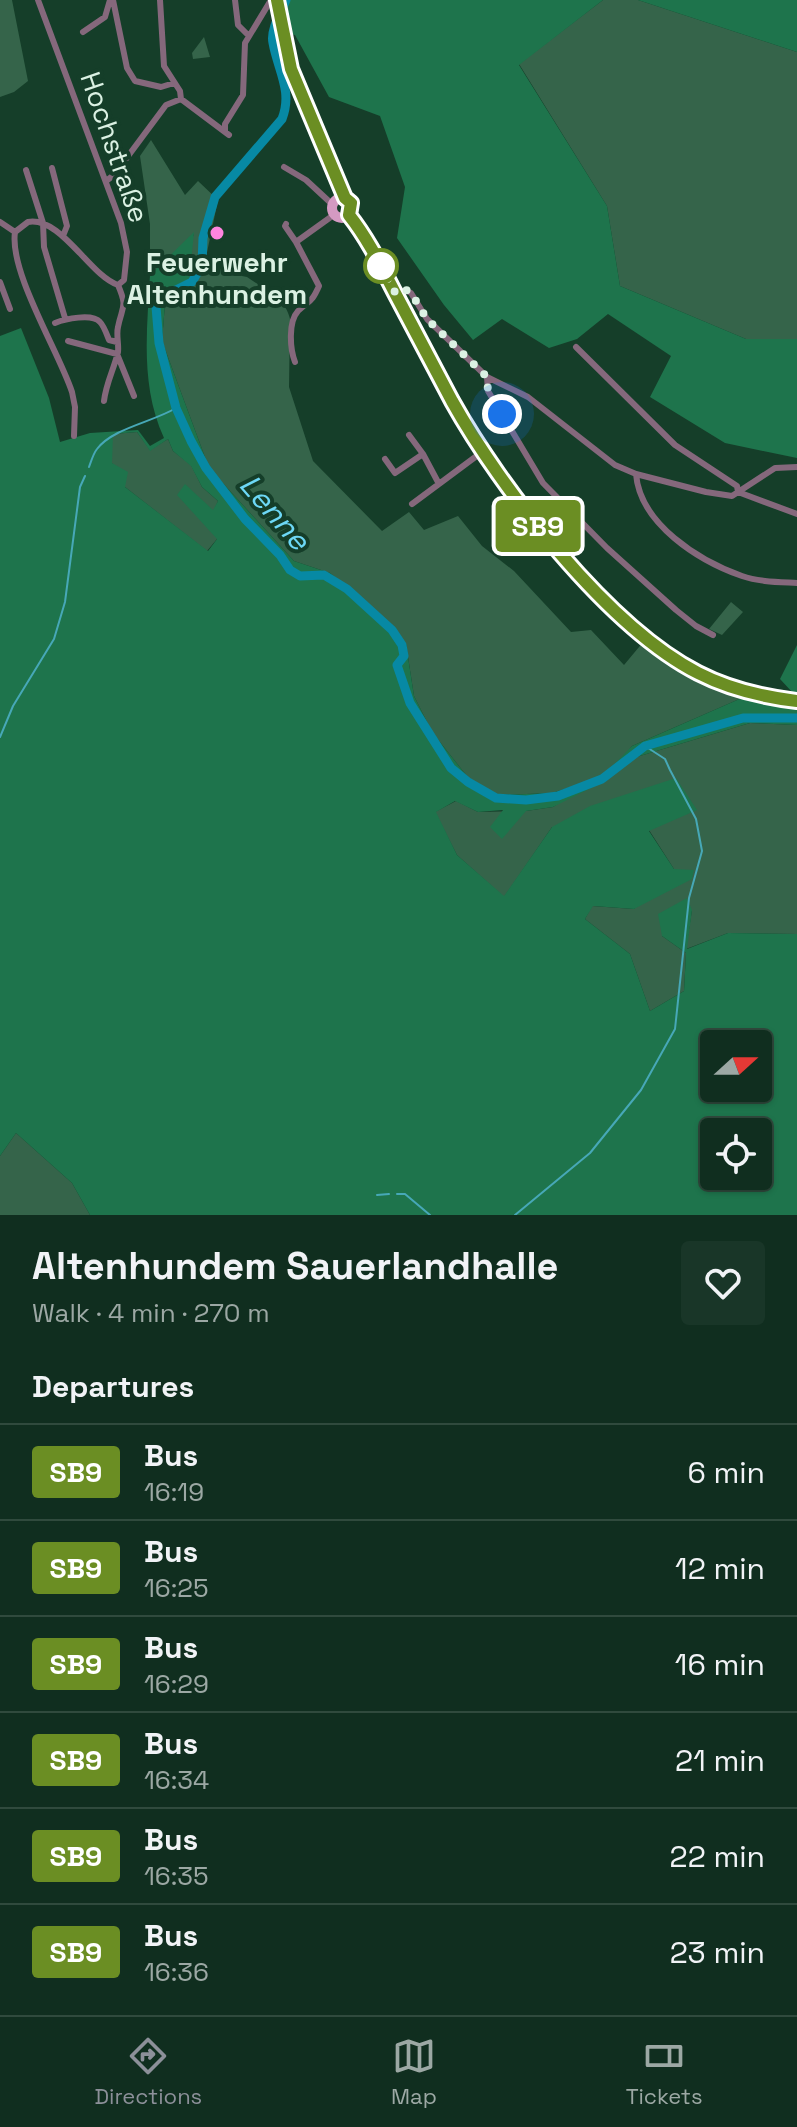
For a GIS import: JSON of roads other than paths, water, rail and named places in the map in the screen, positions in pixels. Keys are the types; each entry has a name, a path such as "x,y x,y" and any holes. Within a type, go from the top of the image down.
{"main road":[{"path":"274,0 305,107 345,198 352,206 349,215"},
{"path":"345,198 339,198 334,210 343,217 349,215"},
{"path":"349,215 372,246 482,452 509,490 592,586 659,648 697,672 726,685 797,701"}],"street":[{"name":"Hochstraße","path":"38,0 121,223 127,252 126,276 118,285 125,303 119,322 117,354 104,401"},
{"path":"112,0 127,68 135,81 161,87 174,83"},
{"path":"83,32 105,17 112,0"},
{"path":"160,0 164,66 181,99 227,133 225,124 243,95 246,74 244,50 249,36 274,0"},
{"path":"235,0 238,25 249,36"},
{"path":"106,181 114,175 166,105 181,99"},
{"path":"284,167 306,180 334,210 296,242"},
{"path":"52,168 67,226 63,236"},
{"path":"26,170 43,223 44,247 65,318"},
{"path":"0,222 15,232"},
{"path":"15,232 28,222 43,223 63,236 108,281 118,285"},
{"path":"286,224 319,286 311,303 294,318 291,350 295,362"},
{"path":"15,232 15,248 29,292 72,392 74,436"},
{"path":"0,282 10,309"},
{"path":"396,294 406,290 411,293 427,319 487,377 528,397 604,459 636,474 732,496 775,468 797,467"},
{"path":"55,323 65,318 96,319 102,324 109,340 117,342"},
{"path":"68,341 117,354 134,396"},
{"path":"576,347 675,445 737,486 738,492"},
{"path":"487,377 488,391 543,483 607,548 676,610 713,635"},
{"path":"409,435 439,484"},
{"path":"412,504 482,452"},
{"path":"388,479 423,454"},
{"path":"385,459 395,473"},
{"path":"636,474 637,485 650,511 698,556 741,576 797,583"},
{"path":"738,492 797,514"}],"waterway":[{"name":"Lenne","path":"286,0 272,38 284,81 286,99 282,119 215,197 203,238 202,265 192,282 162,297 156,307 159,343 176,408 206,468 290,570 300,576 324,575 347,589 392,630 402,645 404,656 397,665 410,703 451,768 496,798 526,800 558,796 602,779 645,746 743,718 797,718"},
{"path":"89,467 97,449 104,442 123,430 176,408"},
{"path":"0,737 13,706 54,639 65,602 80,487 85,476"},
{"path":"515,1215 590,1153 641,1090 675,1029 689,898 702,851 696,819 665,759 645,746"},
{"path":"377,1195 389,1194"},
{"path":"397,1194 405,1194 430,1215"}],"place":[{"name":"Feuerwehr Altenhundem","path":"217,233"}]}
